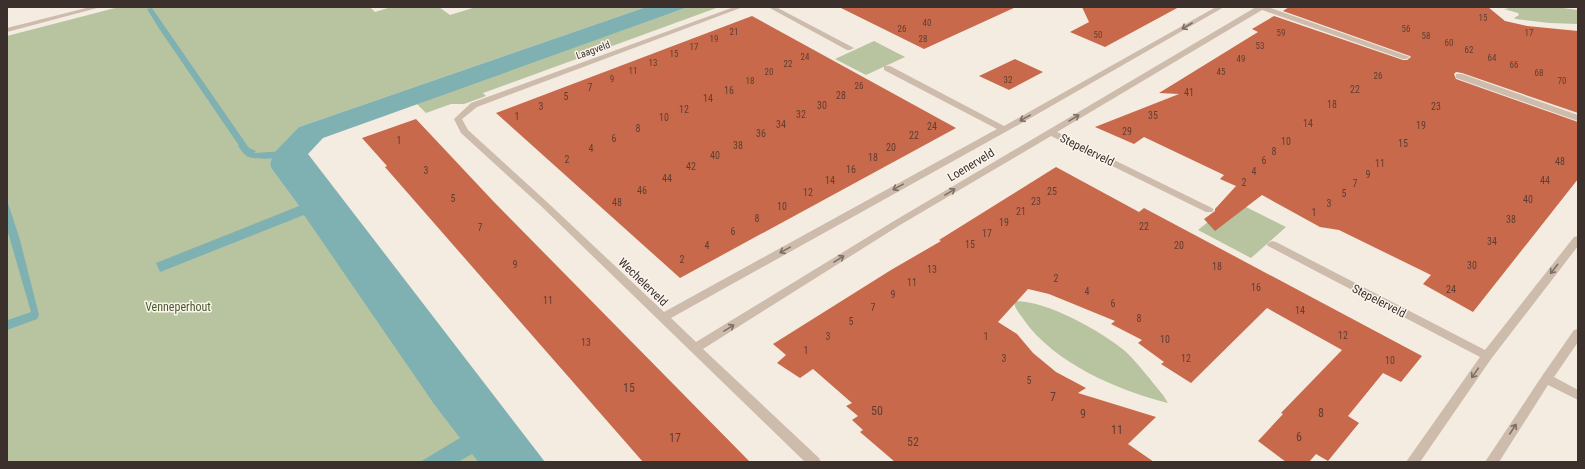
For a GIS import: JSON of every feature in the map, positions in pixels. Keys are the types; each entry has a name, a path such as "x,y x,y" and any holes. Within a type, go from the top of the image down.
{"street":[{"path":"7,30 98,7"},
{"name":"Laagveld","path":"458,119 474,105 740,7"},
{"path":"771,7 850,48"},
{"name":"Loenerveld","path":"662,318 1220,7"},
{"path":"1261,7 1406,57"},
{"name":"Loenerveld","path":"695,348 1050,132 1261,7"},
{"path":"887,68 1003,129"},
{"path":"1459,76 1578,118"},
{"name":"Wechelerveld","path":"458,119 464,131 544,204 814,462"},
{"name":"Stepelerveld","path":"1050,132 1209,210"},
{"path":"1413,462 1487,356 1578,239"},
{"name":"Stepelerveld","path":"1272,244 1487,356"},
{"path":"1492,462 1578,333"},
{"path":"1546,379 1578,395"}],"green space":[{"name":"Venneperhout","path":"119,7 370,7 375,12 391,7 439,7 450,15 476,7 646,7 299,127 270,162 271,168 478,462 7,462 7,325 23,315 7,320 7,36"},
{"path":"688,7 719,7 483,93 486,96 464,104 451,104 426,113 416,103"},
{"path":"1515,7 1555,7 1578,10 1578,24 1549,23 1516,19 1514,18 1519,15 1518,13 1504,9"},
{"path":"874,41 905,57 866,75 835,59"},
{"path":"1234,201 1286,227 1251,258 1198,230"},
{"path":"1014,301 1027,302 1057,311 1088,326 1115,343 1140,367 1168,403 1149,398 1109,383 1070,362 1052,349 1037,335 1024,320 1015,306"}],"water":[{"path":"646,7 688,7 323,138 308,154 545,462 478,462 472,454 458,462 420,462 460,438 434,404 304,215 160,272 156,263 299,206 271,168 270,163 275,152 299,127"},
{"path":"152,8 249,148 256,151 251,156 240,147 158,27 147,9"},
{"path":"7,200 20,240 39,315 37,319 7,330 7,320 31,312 7,229"}],"building":[{"path":"839,7 1016,7 924,49"},
{"path":"1082,7 1179,7 1105,47 1070,32 1089,22"},
{"path":"1289,7 1488,7 1505,21 1527,26 1578,31 1578,113 1462,73 1456,72 1454,74 1456,79 1578,122 1578,179 1473,312 1423,284 1431,275 1339,230 1320,227 1262,195 1215,231 1204,219 1215,211 1215,209 1236,186 1220,179 1224,175 1144,137 1134,144 1095,127 1179,94 1159,93 1258,32 1252,29 1274,16 1403,60 1407,60 1411,57 1283,11"},
{"path":"752,16 956,128 680,278 496,113"},
{"path":"1015,59 1043,72 1009,90 979,76"},
{"path":"416,119 494,202 750,462 643,462 385,167 387,166 362,138"},
{"path":"1056,167 1139,212 1144,208 1422,356 1401,382 1383,373 1348,416 1359,423 1328,461 1316,454 1309,462 1286,462 1258,441 1283,414 1281,413 1342,350 1267,308 1191,383 1161,364 1164,362 1138,343 1142,340 1111,324 1115,321 1049,294 1028,289 998,322 1017,334 1033,353 1056,372 1086,388 1078,393 1156,417 1128,444 1154,462 895,462 860,432 863,430 852,420 858,416 846,406 852,403 813,369 800,378 777,363 786,355 773,344 891,270 941,241 939,240"}],"waterway":[{"path":"242,146 251,155 260,156 287,154"}]}
